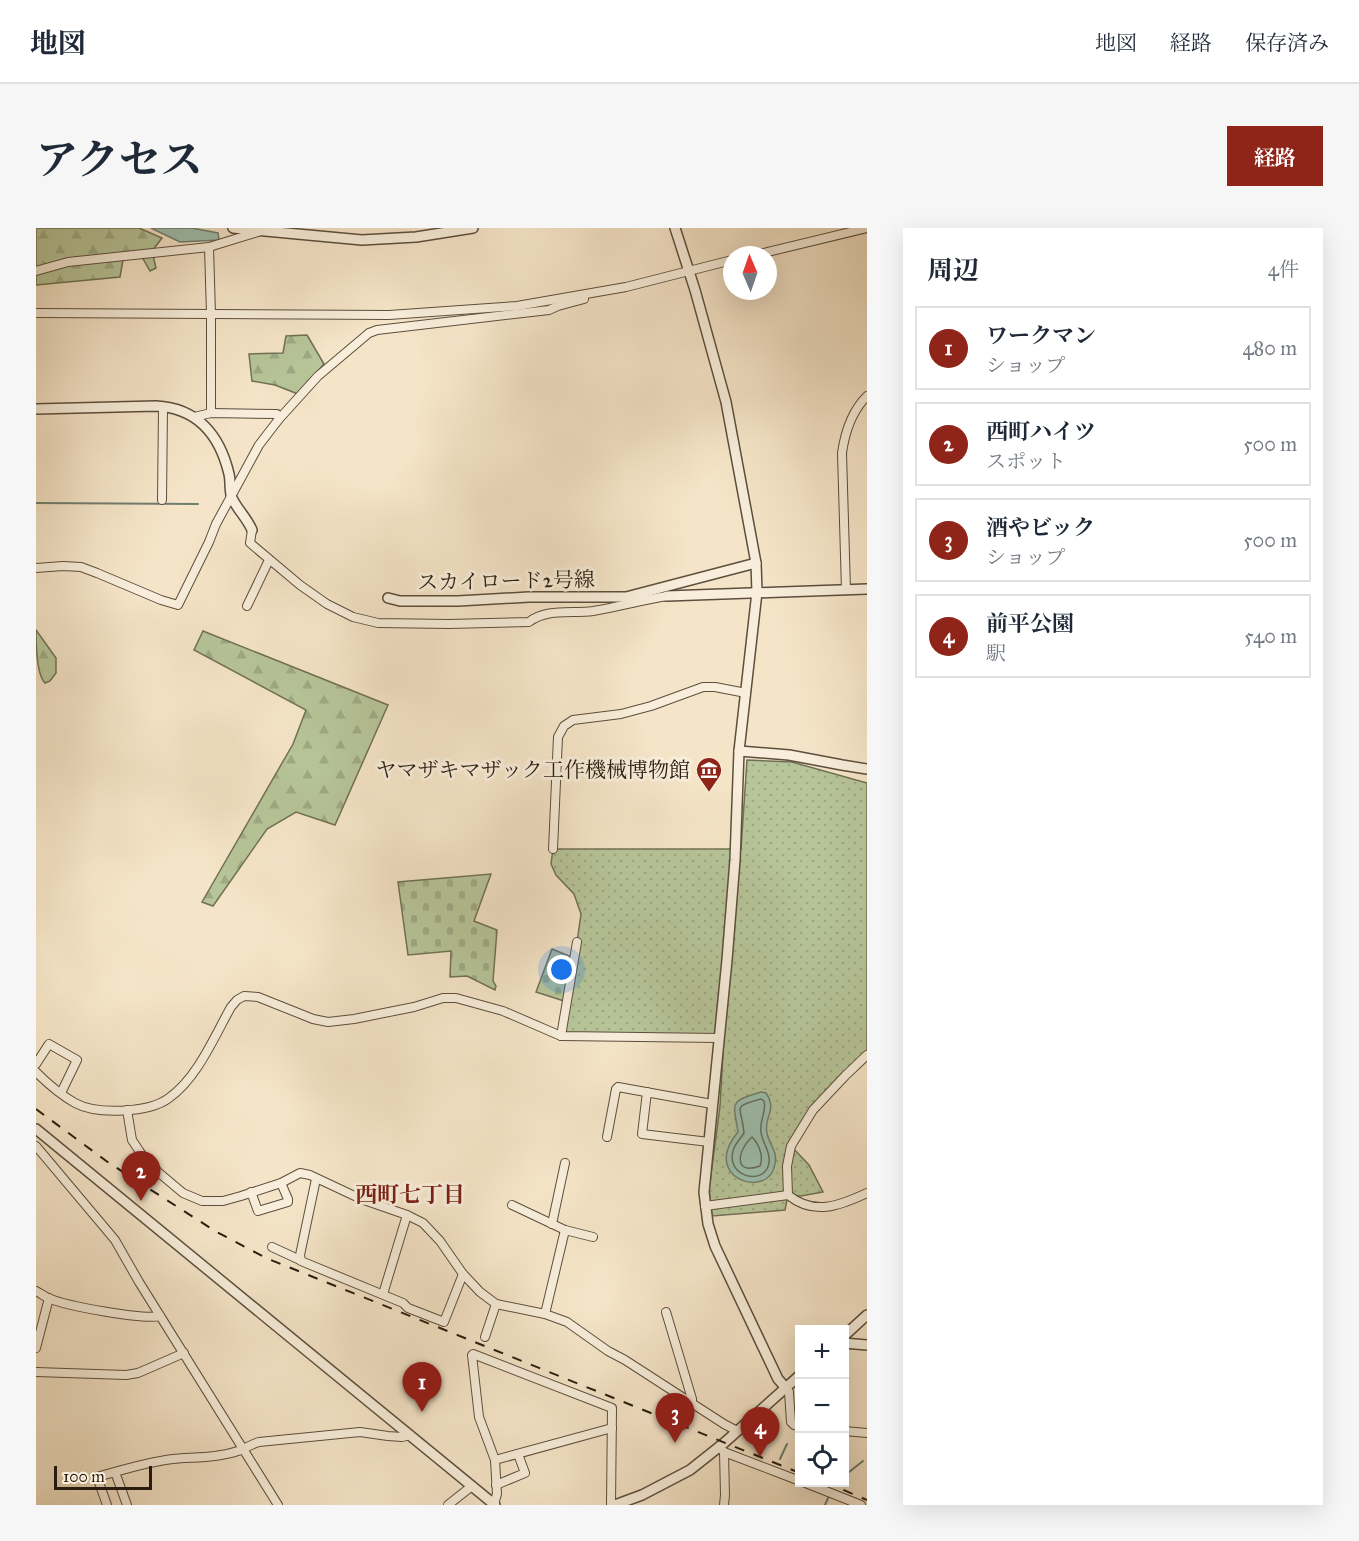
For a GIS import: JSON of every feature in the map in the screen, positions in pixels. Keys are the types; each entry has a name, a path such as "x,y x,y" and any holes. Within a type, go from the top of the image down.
{"street":[{"path":"233,228 362,240 416,237 473,228"},
{"path":"675,228 726,402 756,562 758,592 739,751 732,896 704,1191 705,1206 715,1246 778,1378 789,1392 791,1422 795,1425"},
{"path":"777,250 867,228"},
{"path":"36,271 68,262 209,247 262,231"},
{"path":"209,247 212,314 211,413"},
{"path":"36,568 81,567 178,605 216,524 259,445 279,418 318,376 369,333 377,330 549,310 617,289 723,262"},
{"path":"36,313 389,315 517,306 617,289"},
{"path":"846,590 842,453 848,426 856,409 867,396"},
{"path":"36,409 164,407 194,417 213,436 224,456 230,477 231,497 252,530 250,543 300,585 327,604 353,617 378,623 529,622 535,616 590,612 667,596 867,589"},
{"path":"162,500 164,407"},
{"path":"194,417 211,413 277,414 279,418"},
{"path":"247,606 269,560"},
{"name":"スカイロード2号線","path":"388,598 400,601 458,601 529,597 626,597 756,562"},
{"path":"553,849 558,736 564,726 573,720 621,714 651,706 703,687 746,693"},
{"path":"739,751 789,754 867,769"},
{"path":"561,1036 578,942"},
{"path":"36,1072 77,1104 90,1108 127,1110 155,1106 180,1089 200,1062 231,1007 244,996 258,997 313,1019 328,1022 354,1019 443,998 456,998 503,1011 561,1036 719,1038"},
{"path":"36,1064 49,1044 77,1060 61,1093"},
{"path":"867,1055 813,1110 791,1146 787,1166 788,1195 796,1202 808,1207 821,1208 867,1193"},
{"path":"608,1137 618,1087 712,1104"},
{"path":"647,1092 642,1134 709,1142"},
{"path":"127,1110 132,1140 141,1155 183,1193 202,1201 216,1201 241,1196 281,1183 300,1173 310,1175 361,1199 407,1215 423,1223 440,1241 463,1274 480,1292 496,1304 545,1314 567,1322 608,1351 626,1360 737,1431"},
{"path":"36,1129 495,1504 497,1494 495,1460 479,1417 473,1354 612,1408 610,1505"},
{"path":"36,1146 115,1240 278,1505"},
{"path":"552,1224 565,1163"},
{"path":"300,1260 316,1179"},
{"path":"251,1192 258,1211 288,1202 281,1183"},
{"path":"705,1206 788,1195"},
{"path":"512,1205 565,1230 593,1237"},
{"path":"383,1294 407,1215"},
{"path":"545,1314 565,1230"},
{"path":"272,1247 444,1322 463,1274"},
{"path":"36,1291 70,1305 130,1315 160,1316"},
{"path":"36,1348 49,1298"},
{"path":"485,1337 496,1304"},
{"path":"666,1312 692,1403"},
{"path":"849,1331 867,1315"},
{"path":"849,1343 867,1345"},
{"path":"36,1372 126,1375 184,1353"},
{"path":"615,1505 666,1484 722,1449 737,1431 796,1379"},
{"path":"495,1460 612,1428"},
{"path":"849,1431 867,1433"},
{"path":"107,1505 97,1477 171,1459 217,1456 238,1451 259,1442 360,1432 402,1437 410,1435"},
{"path":"722,1449 795,1479"},
{"path":"722,1449 726,1495 724,1505"},
{"path":"496,1485 525,1473 518,1454"},
{"path":"115,1472 127,1505"},
{"path":"448,1505 472,1485"},
{"path":"814,1487 861,1505"}],"green space":[{"path":"36,228 139,228 162,238 152,251 156,268 150,271 142,257 123,260 120,277 36,285"},
{"path":"307,335 324,364 298,394 275,385 252,381 249,354 283,353 286,336"},
{"path":"36,630 56,658 56,673 50,681 45,683 38,666"},
{"path":"203,631 388,705 335,825 296,812 267,829 213,906 202,902 293,744 306,710 194,650"},
{"path":"747,760 792,762 867,783 867,1055 813,1110 791,1146 809,1165 823,1192 801,1196 788,1195 785,1210 712,1216 709,1190 720,1106 724,1035 561,1036 581,914 574,894 556,875 551,864 553,849 741,849"},
{"path":"491,874 474,921 497,930 493,981 496,986 495,990 467,976 450,977 451,951 408,955 398,882"},
{"path":"552,949 574,958 564,1001 536,992"}],"water":[{"path":"151,228 192,228 218,233 219,240 180,242"},
{"path":"761,1092 766,1093 771,1105 766,1127 776,1160 770,1175 761,1181 750,1182 740,1179 731,1172 726,1162 728,1148 738,1132 736,1104 743,1098"}],"waterway":[{"path":"36,503 198,504"},
{"path":"780,1459 787,1444"},
{"path":"849,1472 863,1461"},
{"path":"825,1505 828,1498"}],"railway":[{"path":"36,1109 109,1163 215,1231 266,1258 795,1471"},
{"path":"837,1487 867,1500"}],"place":[{"name":"ヤマザキマザック工作機械博物館","path":"709,793"},
{"name":"西町ハイツ","path":"141,1201"},
{"name":"ワークマン","path":"422,1412"},
{"name":"酒やビック","path":"675,1443"},
{"name":"前平公園","path":"760,1457"}],"district":[{"name":"西町七丁目","path":"410,1194"}]}
